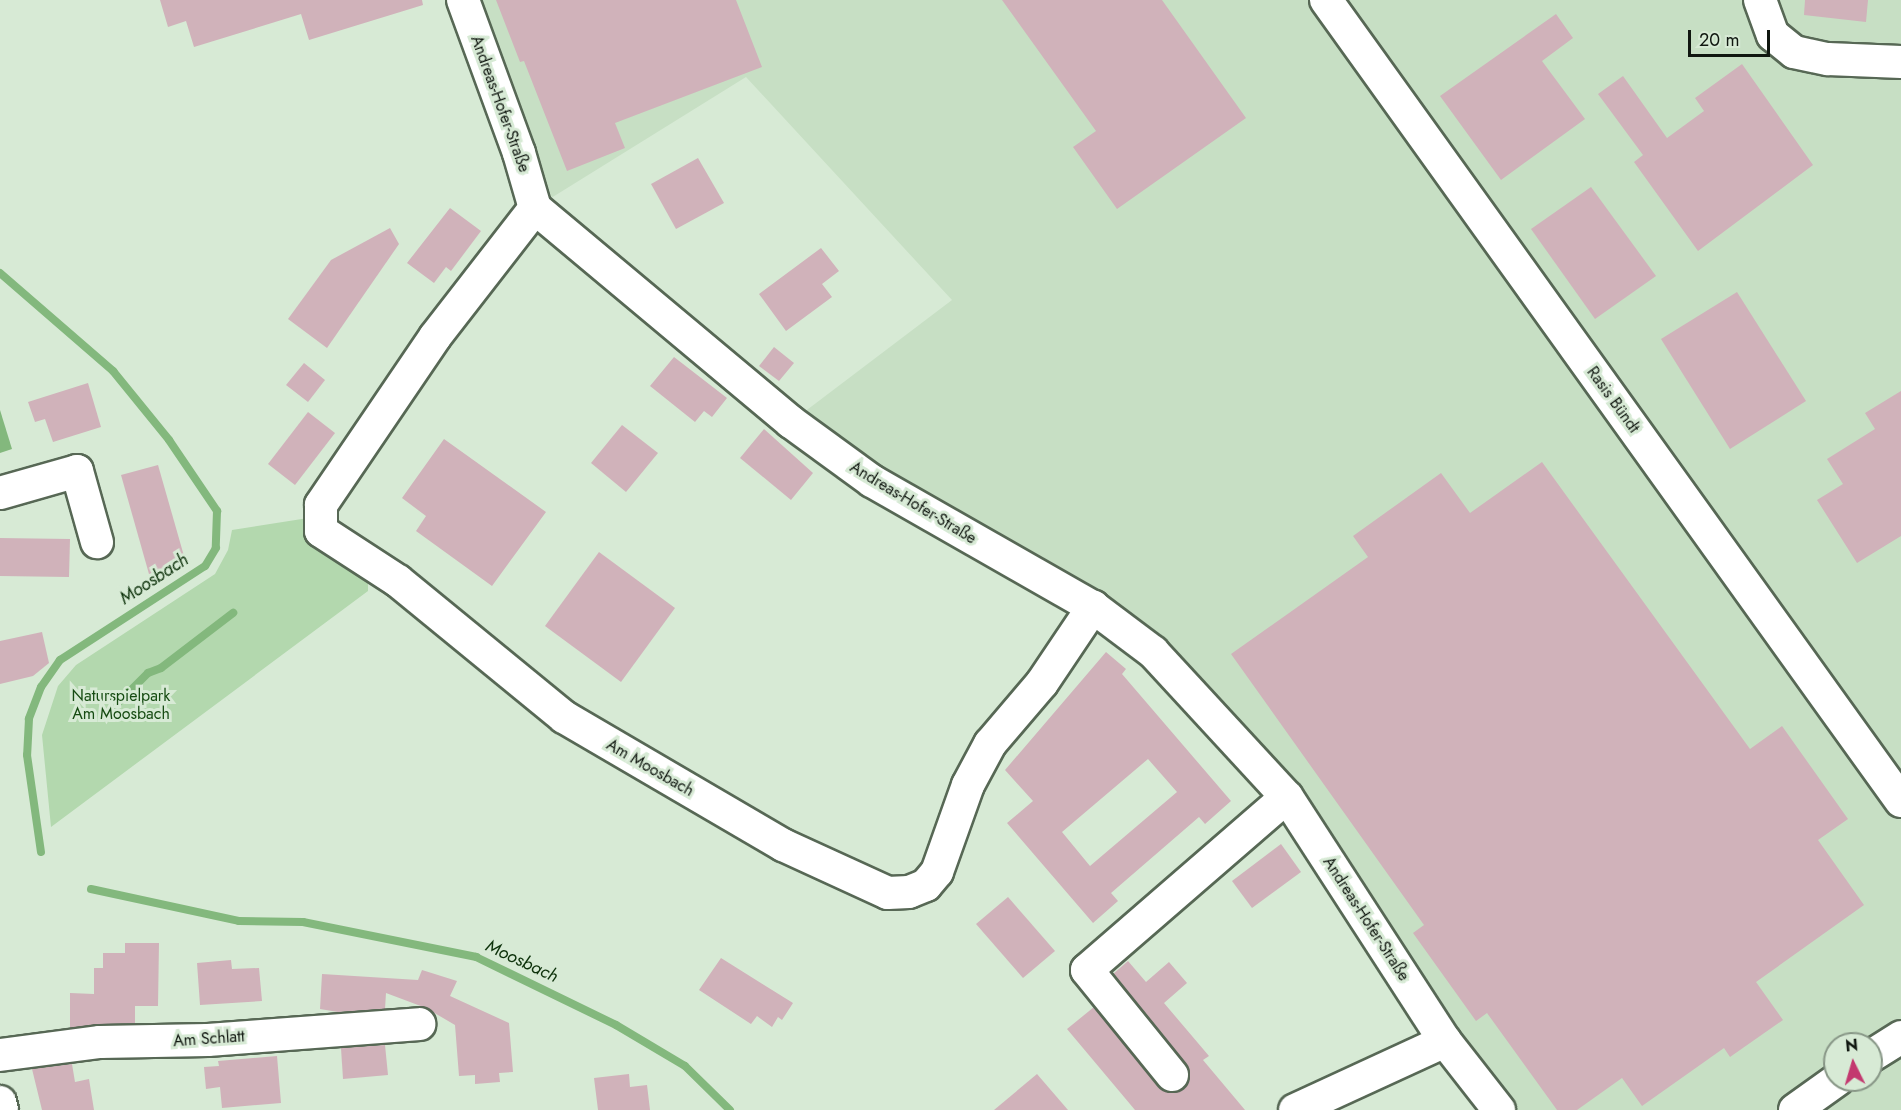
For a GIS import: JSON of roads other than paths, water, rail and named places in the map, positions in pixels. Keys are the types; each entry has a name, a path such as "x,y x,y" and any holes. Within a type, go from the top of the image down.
{"street":[{"name":"Andreas-Hofer-Straße","path":"463,0 519,153 535,208 791,422 872,481 1093,608 1153,652 1287,797 1445,1041 1499,1110"},
{"name":"Rasis Bündt","path":"1326,0 1901,801"},
{"path":"1760,0 1773,35 1794,52 1828,59 1901,62"},
{"name":"Am Moosbach","path":"535,208 435,337 321,505 321,531 398,581 564,717 783,845 888,893 909,892 926,885 937,872 968,785 990,744 1042,682 1093,608"},
{"path":"0,493 76,471 97,542"},
{"path":"1172,1075 1087,970 1287,797"},
{"name":"Am Schlatt","path":"0,1055 79,1044 208,1040 419,1024"},
{"path":"1883,1048 1901,1036"},
{"path":"1295,1110 1445,1041"},
{"path":"1795,1110 1823,1090"},
{"path":"0,1102 2,1110"}],"waterway":[{"name":"Moosbach","path":"0,273 113,371 169,440 217,511 216,548 205,566 60,660 41,687 29,719 27,755 41,852"},
{"path":"107,714 148,673 161,668 233,613"},
{"name":"Moosbach","path":"91,889 239,921 303,922 476,957 616,1025 685,1066 730,1110"}],"park label":[{"name":"Naturspielpark Am Moosbach","path":"121,705"}]}
